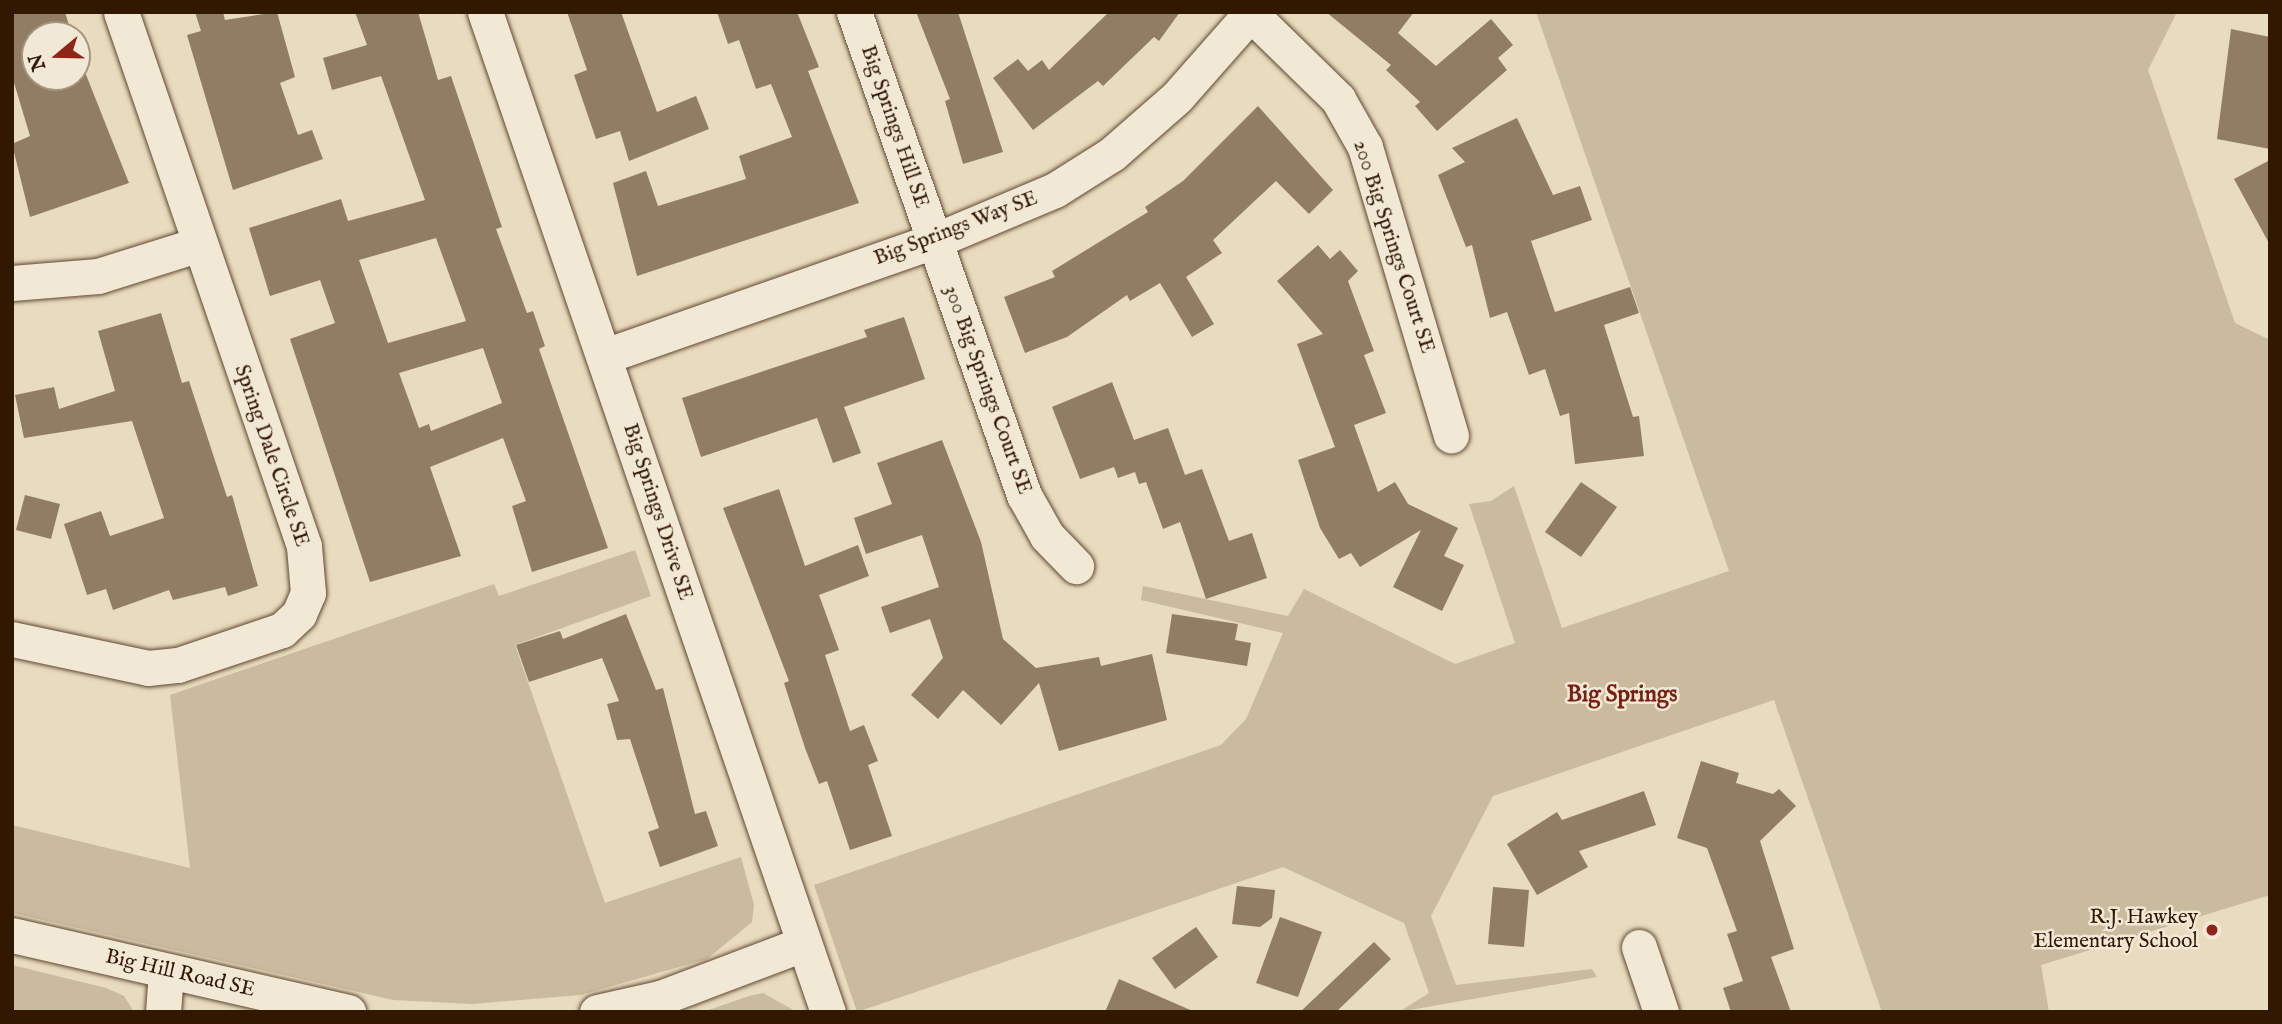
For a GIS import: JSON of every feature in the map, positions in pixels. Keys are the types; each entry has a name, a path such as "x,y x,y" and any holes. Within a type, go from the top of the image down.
{"street":[{"name":"Spring Dale Circle SE","path":"12,639 148,668 178,665 282,630 299,614 310,573 304,545 197,244 121,12"},
{"name":"Big Springs Drive SE","path":"485,12 828,1012"},
{"name":"Big Springs Hill SE","path":"854,12 934,241"},
{"name":"Big Springs Way SE","path":"605,356 934,241 1055,190 1112,154 1177,97 1252,13"},
{"name":"200 Big Springs Court SE","path":"1252,13 1322,81 1365,147 1451,435"},
{"name":"300 Big Springs Court SE","path":"934,241 1024,495 1047,536 1076,566"},
{"path":"12,283 98,276 197,244"},
{"name":"Big Hill Road SE","path":"12,935 348,1012"},
{"path":"597,1012 660,998 803,944"},
{"path":"1639,947 1661,1012"},
{"path":"163,1012 166,972"}],"shaded area":[{"path":"1536,12 2177,12 2148,70 2235,323 2270,340 2270,895 2041,965 2049,1012 1882,1012 1774,700 1493,796 1431,916 1456,985 1592,969 1597,977 1399,1012 1429,993 1404,923 1283,867 857,1012 814,885 1221,745 1246,719 1283,633 1141,600 1143,586 1288,616 1304,589 1455,664 1515,643 1469,504 1491,501 1514,486 1562,628 1729,571"},
{"path":"635,550 651,596 515,645 605,903 741,857 754,905 752,922 707,959 581,995 472,1004 393,1000 12,913 12,825 190,868 170,695 494,584 499,596"},
{"path":"12,965 106,988 124,996 134,1012 12,1012"},
{"path":"763,993 797,1012 703,1012 749,996"}],"building":[{"path":"12,12 65,12 68,21 21,21 21,91 91,91 91,87 129,183 30,217 12,144 30,136 12,76"},
{"path":"195,12 223,12 225,20 277,12 295,77 280,83 298,135 312,130 323,159 233,190 187,35 201,31"},
{"path":"355,12 418,12 438,80 451,76 502,227 496,229 527,313 533,311 545,346 539,349 608,548 532,572 512,506 526,501 503,438 430,467 461,556 370,582 290,339 335,323 320,280 270,296 249,228 341,199 348,221 425,200 381,76 332,90 323,58 367,45","holes":["436,238 466,321 388,343 359,260","483,348 502,403 431,431 429,424 419,428 399,373"]},
{"path":"567,12 621,12 657,112 696,96 709,129 629,161 620,131 596,139 574,75 587,70"},
{"path":"717,12 797,12 819,67 808,71 859,203 637,276 613,183 646,171 658,206 746,179 739,156 792,137 771,84 756,89 739,40 728,44"},
{"path":"916,12 958,12 1003,152 963,164 945,101 950,99"},
{"path":"1109,12 1180,12 1159,41 1154,37 1103,86 1098,81 1033,130 993,78 1018,59 1028,71 1042,60 1049,70"},
{"path":"1326,12 1414,12 1398,33 1436,66 1491,19 1513,45 1498,58 1507,70 1437,131 1415,106 1420,102 1386,70 1391,65"},
{"path":"2231,29 2270,37 2270,149 2217,139"},
{"path":"1258,106 1333,190 1309,214 1276,181 1213,240 1222,253 1186,277 1214,324 1192,337 1160,283 1130,301 1127,295 1067,337 1025,353 1004,297 1055,277 1052,271 1148,212 1145,207 1183,181"},
{"path":"1517,118 1553,195 1580,186 1592,220 1531,241 1555,312 1630,287 1639,313 1604,325 1633,417 1639,416 1644,456 1575,464 1569,413 1560,416 1545,369 1529,375 1507,312 1490,318 1472,245 1466,247 1438,175 1465,162 1452,148"},
{"path":"2270,160 2270,245 2234,179"},
{"path":"1318,245 1330,259 1340,250 1358,271 1348,281 1374,351 1364,355 1386,413 1354,425 1378,492 1395,482 1408,504 1458,528 1444,556 1464,565 1442,611 1393,587 1421,530 1360,567 1351,553 1339,559 1320,528 1298,460 1335,447 1297,344 1323,334 1277,281"},
{"path":"161,313 182,383 189,381 227,497 232,495 258,586 228,596 225,587 173,600 169,590 113,610 106,589 87,595 64,524 101,511 110,536 164,518 132,421 24,438 15,395 54,387 59,409 115,391 98,331"},
{"path":"904,317 925,379 844,407 861,453 833,463 817,418 701,457 682,398 867,337 864,330"},
{"path":"1112,382 1134,440 1168,428 1185,475 1202,469 1229,541 1252,533 1267,578 1206,599 1180,522 1163,529 1146,482 1139,484 1135,472 1118,478 1114,467 1080,479 1052,407"},
{"path":"942,440 981,542 1003,639 1036,668 1099,657 1101,666 1152,654 1167,720 1059,751 1039,683 1001,725 963,690 938,719 911,695 943,658 930,619 890,633 881,607 939,587 922,535 866,554 854,518 892,504 877,463"},
{"path":"1581,482 1617,507 1581,557 1545,532"},
{"path":"779,489 805,566 858,545 869,576 819,595 839,650 825,655 850,731 864,725 878,761 868,765 892,836 850,850 827,781 819,784 805,748 784,683 789,681 723,508"},
{"path":"25,495 60,504 51,539 16,530"},
{"path":"626,614 656,690 663,688 695,814 706,811 718,846 660,867 648,832 659,828 630,739 617,740 607,704 619,701 602,658 529,682 516,645 560,631 563,639"},
{"path":"1172,614 1238,624 1235,640 1251,643 1247,666 1166,653"},
{"path":"1701,761 1739,773 1736,783 1773,794 1779,789 1796,806 1760,841 1794,949 1771,957 1791,1012 1731,1012 1723,988 1743,981 1727,934 1737,931 1707,848 1677,838"},
{"path":"1644,791 1656,825 1579,851 1588,867 1537,895 1507,844 1557,812 1562,820"},
{"path":"1237,886 1275,890 1272,918 1260,927 1232,924"},
{"path":"1493,887 1529,890 1524,947 1488,944"},
{"path":"1280,917 1322,932 1298,997 1256,983"},
{"path":"1196,927 1218,957 1175,989 1152,958"},
{"path":"1374,942 1391,959 1336,1012 1300,1012"},
{"path":"1119,979 1195,1012 1105,1012"}],"place":[{"name":"R.J. Hawkey Elementary School","path":"2212,930"}],"district":[{"name":"Big Springs","path":"1622,695"}]}
